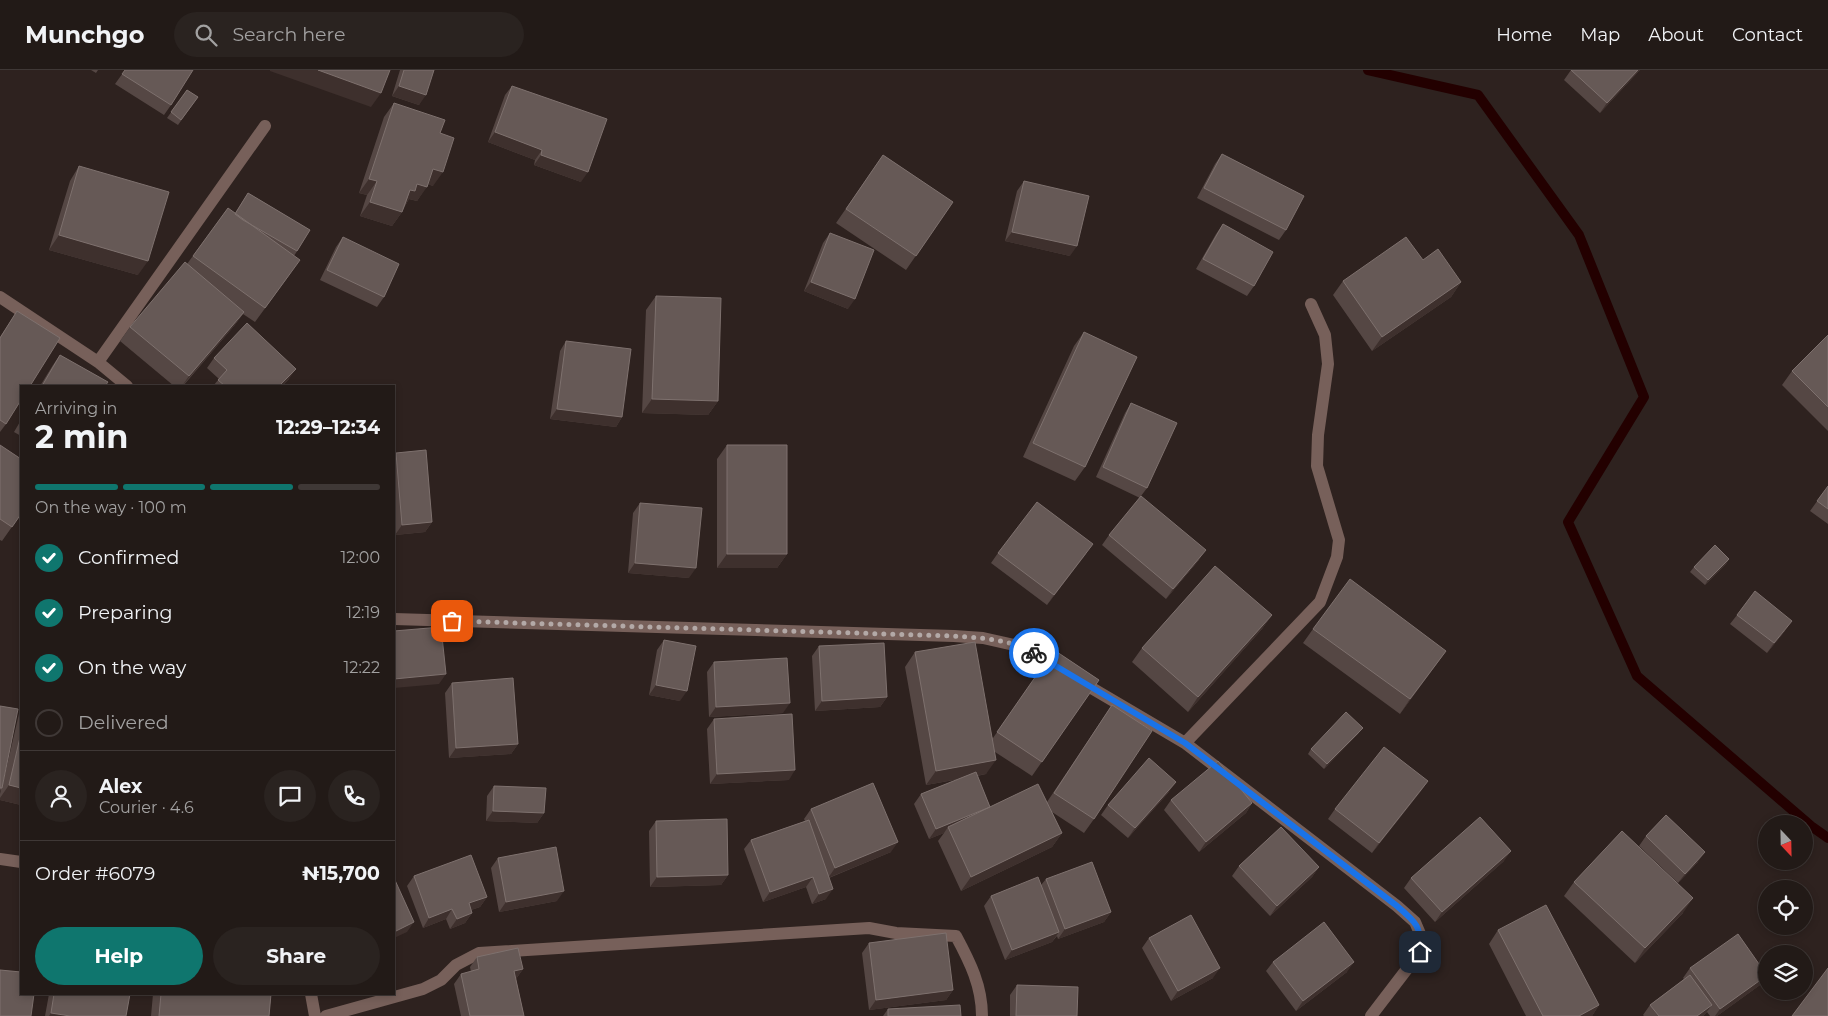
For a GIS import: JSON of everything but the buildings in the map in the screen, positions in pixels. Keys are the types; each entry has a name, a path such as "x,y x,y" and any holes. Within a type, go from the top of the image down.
{"street":[{"path":"98,362 265,126"},
{"path":"0,297 98,362 126,385"},
{"path":"1185,743 1320,602 1337,558 1339,540 1317,466 1318,435 1328,364 1325,335 1311,304"},
{"path":"395,620 944,635 983,638 1023,647 1185,743 1415,922 1421,936 1420,952 1371,1016"},
{"path":"0,859 20,862"},
{"path":"326,1016 423,989 441,980 456,965 479,953 869,928 896,933 956,936 970,961 976,977 982,1001 982,1016"},
{"path":"311,995 315,1016"}],"waterway":[{"path":"1368,70 1478,95 1579,235 1644,397 1568,522 1637,676 1811,826 1828,838"}],"way so far":[{"path":"452,621 954,636 983,638 1023,647 1034,653"}],"route":[{"path":"1034,653 1185,743 1397,906 1415,922 1421,936 1420,952"}]}
